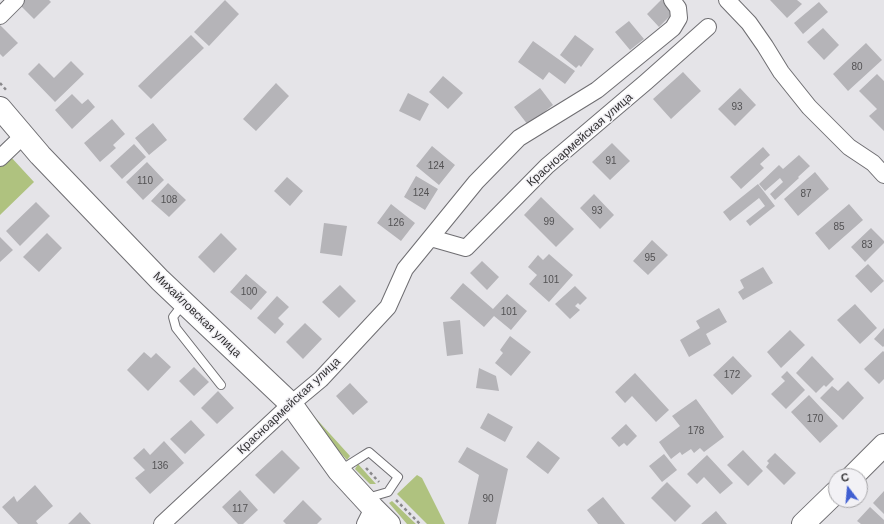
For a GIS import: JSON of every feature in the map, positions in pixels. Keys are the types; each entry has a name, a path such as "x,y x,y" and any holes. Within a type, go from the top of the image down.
{"main road":[{"name":"Михайловская улица","path":"0,108 40,155 160,280 291,404 367,510 389,524"},
{"path":"860,468 884,445"},
{"path":"803,524 828,500"}],"street":[{"path":"0,16 16,0"},
{"name":"Красноармейская улица","path":"162,524 291,404 321,379 388,307 405,269 476,182 519,138 597,90 672,28 679,18 678,8 672,0"},
{"path":"733,2 749,23 780,72 809,107 849,147 873,163 884,174"},
{"name":"Красноармейская улица","path":"431,238 466,248 547,166 708,27"},
{"path":"0,158 23,136"}],"lane":[{"path":"183,303 173,317 176,328 221,385"},
{"path":"339,471 369,452 398,477 388,492 367,510"}],"green space":[{"path":"10,156 34,182 0,215 0,166"},
{"path":"302,403 350,456 347,460 298,406"},
{"path":"358,464 376,484 370,484 355,469"},
{"path":"417,475 422,478 445,524 427,524 397,494"},
{"path":"392,501 416,524 407,524 389,503"}],"building":[{"path":"22,0 49,0 51,2 34,19 19,4"},
{"path":"225,0 239,14 209,46 194,32"},
{"path":"661,0 665,0 675,11 659,27 647,14"},
{"path":"770,0 797,0 802,4 787,18"},
{"path":"819,2 828,12 803,34 794,23"},
{"path":"629,21 644,39 630,50 615,32"},
{"path":"0,25 18,43 3,57 0,54"},
{"path":"823,28 839,45 824,60 807,42"},
{"path":"191,35 204,48 151,99 138,86"},
{"path":"575,35 594,49 581,67 579,65 576,68 560,55"},
{"path":"533,41 575,71 565,84 549,72 543,80 518,62"},
{"path":"866,43 882,60 848,91 833,74"},
{"path":"71,61 84,74 55,102 28,74 39,63 54,78"},
{"path":"683,72 701,91 671,119 653,99"},
{"path":"877,74 884,81 884,131 869,116 877,109 859,91"},
{"path":"443,76 463,93 448,109 429,92"},
{"path":"276,83 289,96 256,131 243,119"},
{"path":"540,88 553,105 528,125 514,107"},
{"path":"740,88 756,105 735,126 718,109"},
{"path":"408,93 429,104 420,121 399,111"},
{"path":"72,94 82,104 88,99 95,107 72,129 55,110"},
{"path":"112,119 125,134 113,145 116,148 100,162 84,143"},
{"path":"153,123 167,140 149,155 135,138"},
{"path":"612,143 630,161 610,180 592,162"},
{"path":"134,144 146,157 122,179 110,166"},
{"path":"432,146 455,165 439,185 416,166"},
{"path":"763,147 770,155 760,164 764,168 741,189 730,177"},
{"path":"799,155 810,166 775,200 770,194 783,182 780,178 765,191 759,184 779,165 783,169"},
{"path":"147,162 164,180 143,200 126,182"},
{"path":"815,172 829,189 798,216 784,199"},
{"path":"416,176 438,189 425,210 404,197"},
{"path":"287,177 303,191 290,206 274,191"},
{"path":"168,183 186,200 169,217 151,201"},
{"path":"758,184 775,206 750,226 746,221 765,206 759,198 730,221 723,212"},
{"path":"594,194 614,215 600,229 580,208"},
{"path":"541,197 574,229 556,247 524,215"},
{"path":"36,202 50,216 20,246 6,231"},
{"path":"391,204 415,223 401,241 377,223"},
{"path":"849,204 863,220 829,250 815,233"},
{"path":"324,223 347,226 342,256 320,253"},
{"path":"871,228 884,241 884,243 865,262 851,247"},
{"path":"47,233 62,248 39,272 23,257"},
{"path":"221,233 237,249 214,273 198,257"},
{"path":"0,237 13,250 0,262"},
{"path":"652,240 668,255 648,275 633,261"},
{"path":"549,254 573,275 549,302 529,284 537,275 528,267 538,255 543,260"},
{"path":"482,261 499,277 487,290 470,273"},
{"path":"868,264 884,281 871,293 855,276"},
{"path":"763,267 773,283 743,300 738,292 744,288 740,280"},
{"path":"246,274 267,292 251,310 230,292"},
{"path":"463,283 493,309 507,294 527,311 511,330 494,316 484,327 450,298"},
{"path":"340,285 356,301 339,318 322,302"},
{"path":"575,286 587,298 580,305 578,303 575,306 580,310 570,319 555,304"},
{"path":"277,296 289,307 278,318 284,324 275,334 257,318"},
{"path":"855,304 877,328 860,344 837,320"},
{"path":"719,308 727,322 706,334 711,344 689,357 680,340 700,328 696,321"},
{"path":"460,320 463,354 447,356 443,322"},
{"path":"305,323 322,339 303,359 286,342"},
{"path":"884,328 884,346 883,347 874,339"},
{"path":"790,330 805,345 781,368 767,352"},
{"path":"510,336 531,352 511,376 495,363 503,353 500,350"},
{"path":"883,351 884,379 879,384 864,369"},
{"path":"144,352 151,358 156,353 171,367 148,391 127,370"},
{"path":"733,356 752,376 732,395 713,375"},
{"path":"812,356 834,379 826,387 824,385 816,393 796,373"},
{"path":"194,367 209,382 194,396 179,381"},
{"path":"479,368 496,376 499,391 476,388"},
{"path":"787,371 805,390 786,409 771,394 785,381 781,377"},
{"path":"635,373 669,410 656,422 632,396 625,403 615,392"},
{"path":"848,381 864,398 843,420 820,398 832,386 838,391"},
{"path":"350,383 368,402 353,415 336,396"},
{"path":"218,391 234,408 217,424 201,408"},
{"path":"809,395 838,426 820,443 791,412"},
{"path":"696,399 724,437 704,452 700,448 694,453 691,449 682,455 680,452 671,459 659,442 680,426 672,416"},
{"path":"488,413 513,427 505,442 480,428"},
{"path":"191,420 205,435 185,454 170,439"},
{"path":"626,424 637,436 627,446 624,443 619,447 611,438"},
{"path":"164,441 184,463 150,494 135,478 145,470 133,458 144,448 150,455"},
{"path":"538,441 560,458 548,474 526,457"},
{"path":"467,447 508,469 496,524 468,524 479,475 458,462"},
{"path":"282,450 300,468 274,494 255,475"},
{"path":"743,450 763,471 748,486 727,465"},
{"path":"775,453 796,473 784,485 766,467 769,463 767,461"},
{"path":"664,454 677,470 662,482 649,466"},
{"path":"707,455 733,483 720,494 704,477 697,484 687,474"},
{"path":"667,482 691,506 675,522 651,498"},
{"path":"35,485 53,506 36,521 38,524 18,524 2,507 14,496 17,502"},
{"path":"240,490 258,510 243,524 238,524 222,507"},
{"path":"884,491 884,514 873,503"},
{"path":"603,497 625,524 598,524 587,510"},
{"path":"303,500 322,519 317,524 286,524 283,521"},
{"path":"870,507 884,520 884,524 861,524 857,521"},
{"path":"716,511 727,524 701,524"},
{"path":"80,512 91,524 68,524"}]}
